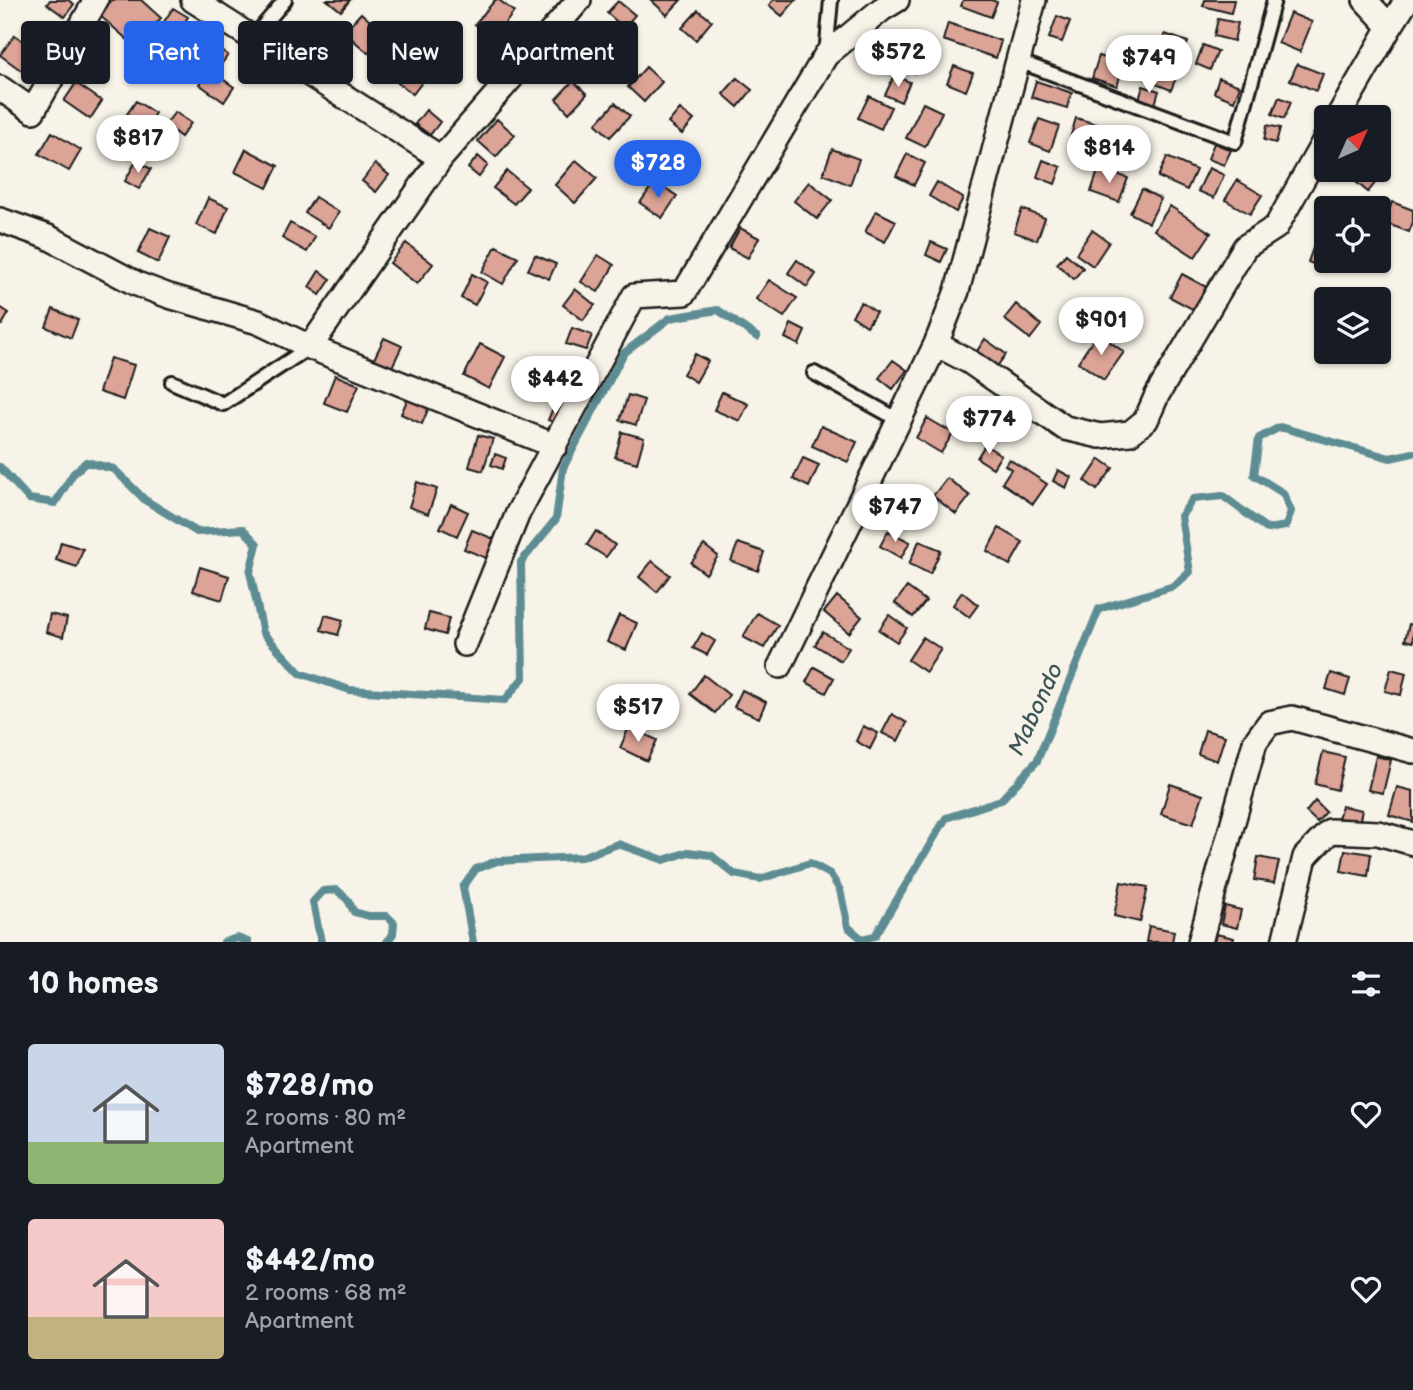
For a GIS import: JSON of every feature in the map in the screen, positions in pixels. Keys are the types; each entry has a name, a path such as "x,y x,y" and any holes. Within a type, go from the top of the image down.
{"street":[{"path":"0,88 33,111 96,0"},
{"path":"193,0 238,30"},
{"path":"310,346 441,158 579,0"},
{"path":"465,644 518,513 635,296 684,293 826,55 897,0"},
{"path":"780,666 936,344 957,291 1034,0"},
{"path":"1365,0 1390,27"},
{"path":"1345,105 1407,0"},
{"path":"323,84 441,158"},
{"path":"936,344 970,362 1065,428 1100,436 1130,433 1146,420 1157,395 1245,247 1276,227 1314,159"},
{"path":"0,220 48,237 137,284 258,323 555,446"},
{"path":"1200,942 1255,742 1269,723 1292,719 1413,751"},
{"path":"1284,942 1306,857 1330,831 1378,833 1413,843"}],"lane":[{"path":"267,21 285,0"},
{"path":"826,55 831,0"},
{"path":"1018,61 1234,142 1275,0"},
{"path":"172,382 223,404 310,346"},
{"path":"814,373 899,419"}],"building":[{"path":"50,0 68,0 74,4 65,17 47,4"},
{"path":"112,0 141,0 161,18 158,21 124,21 124,37 110,25 110,21 99,15"},
{"path":"327,0 350,0 341,11"},
{"path":"495,0 499,0 514,12 507,21 478,21"},
{"path":"651,0 681,0 667,15"},
{"path":"773,0 796,0 782,16 769,5"},
{"path":"963,0 997,2 991,17 961,6"},
{"path":"1205,0 1234,0 1231,13 1203,6"},
{"path":"618,1 635,15 630,21 616,21 607,13"},
{"path":"173,8 188,17 185,21 164,21"},
{"path":"698,10 712,21 696,40 682,28"},
{"path":"361,13 370,21 367,21 367,52 353,40 353,22"},
{"path":"1290,13 1312,22 1300,52 1278,43"},
{"path":"1057,16 1070,21 1062,42 1049,38"},
{"path":"1218,19 1238,23 1234,41 1214,36"},
{"path":"948,23 1001,41 996,58 943,40"},
{"path":"1165,34 1188,42 1181,62 1158,54"},
{"path":"15,35 21,40 21,70 0,55"},
{"path":"906,43 924,50 915,73 897,66"},
{"path":"1203,45 1218,51 1210,70 1196,64"},
{"path":"1099,56 1124,64 1117,86 1092,78"},
{"path":"1153,60 1179,70 1171,90 1146,80"},
{"path":"1297,64 1323,74 1316,91 1290,80"},
{"path":"954,66 973,73 966,91 947,83"},
{"path":"646,67 662,82 644,102 628,87 638,84 638,76"},
{"path":"894,76 910,82 901,102 885,95"},
{"path":"737,78 752,90 738,107 723,94"},
{"path":"1219,78 1240,86 1234,101 1214,93"},
{"path":"224,80 234,87 224,102 199,84 224,84"},
{"path":"1036,81 1072,93 1067,108 1031,97"},
{"path":"77,84 102,101 90,119 64,101"},
{"path":"399,84 421,84 413,94"},
{"path":"570,84 576,84 587,94 569,113 556,99"},
{"path":"1143,86 1159,91 1155,104 1139,100"},
{"path":"869,96 891,107 881,129 858,118"},
{"path":"1279,97 1291,102 1284,119 1272,114"},
{"path":"136,101 155,113 146,127 127,114"},
{"path":"615,103 630,116 610,137 596,124"},
{"path":"923,103 942,112 925,147 906,138"},
{"path":"680,109 694,120 682,134 668,123"},
{"path":"426,110 440,122 430,135 415,124"},
{"path":"175,112 191,123 181,137 165,125"},
{"path":"1076,118 1096,124 1089,147 1069,142"},
{"path":"497,119 515,135 496,157 478,141"},
{"path":"1039,119 1059,126 1050,151 1030,143"},
{"path":"1267,125 1280,128 1276,143 1264,140"},
{"path":"1112,130 1139,139 1129,169 1103,161"},
{"path":"52,132 81,150 69,171 39,154"},
{"path":"1214,143 1231,150 1224,165 1208,159"},
{"path":"246,149 278,166 267,188 235,172"},
{"path":"832,149 859,159 850,185 823,174"},
{"path":"907,154 925,163 914,185 896,176"},
{"path":"478,156 488,165 479,177 468,168"},
{"path":"1167,157 1196,170 1187,190 1158,177"},
{"path":"576,160 597,178 575,203 555,185"},
{"path":"1043,160 1061,167 1055,184 1037,177"},
{"path":"136,161 151,169 139,189 125,181"},
{"path":"375,164 389,175 376,192 362,181"},
{"path":"1099,168 1128,178 1119,202 1091,192"},
{"path":"1209,168 1224,175 1214,198 1198,191"},
{"path":"507,171 528,188 514,204 493,188"},
{"path":"1237,180 1262,195 1250,214 1225,200"},
{"path":"655,181 677,196 662,218 640,203"},
{"path":"809,182 832,200 817,219 794,201"},
{"path":"937,182 963,198 956,212 929,196"},
{"path":"1356,182 1376,182 1368,192"},
{"path":"1142,189 1161,199 1149,223 1130,213"},
{"path":"315,197 339,212 329,228 305,213"},
{"path":"208,198 228,207 217,234 196,225"},
{"path":"1392,202 1413,210 1413,222 1409,232 1391,225"},
{"path":"1170,206 1211,233 1195,257 1154,230"},
{"path":"1022,209 1045,218 1037,240 1014,232"},
{"path":"876,211 896,221 885,242 865,232"},
{"path":"290,223 315,237 307,252 282,238"},
{"path":"150,228 170,237 158,263 138,253"},
{"path":"740,228 759,238 748,258 729,248"},
{"path":"1092,230 1109,242 1093,266 1076,254"},
{"path":"931,242 947,249 941,262 926,255"},
{"path":"406,243 433,264 417,284 390,263"},
{"path":"496,246 518,257 503,284 482,272"},
{"path":"1314,246 1314,264 1308,262"},
{"path":"1066,254 1083,268 1074,279 1057,264"},
{"path":"535,255 556,264 549,279 528,270"},
{"path":"598,255 614,265 598,292 581,282"},
{"path":"797,260 816,274 807,287 788,273"},
{"path":"319,271 331,279 320,295 309,287"},
{"path":"472,274 487,282 475,305 461,298"},
{"path":"1182,274 1208,288 1196,311 1170,297"},
{"path":"769,280 797,298 784,317 756,299"},
{"path":"575,289 595,305 583,320 563,305"},
{"path":"861,302 876,312 867,326 852,316"},
{"path":"1016,304 1041,325 1030,339 1004,319"},
{"path":"0,307 9,313 2,325 0,324"},
{"path":"53,309 78,320 71,338 46,327"},
{"path":"791,324 805,331 799,345 785,338"},
{"path":"572,328 592,335 586,350 566,344"},
{"path":"1098,333 1124,352 1104,380 1078,362"},
{"path":"384,338 402,346 392,367 374,359"},
{"path":"985,339 1006,354 996,368 975,354"},
{"path":"480,344 505,357 489,389 464,376"},
{"path":"695,354 708,361 696,382 683,374"},
{"path":"110,358 134,365 123,400 99,392"},
{"path":"538,359 567,375 551,404 523,388"},
{"path":"893,360 907,370 893,389 879,378"},
{"path":"335,375 359,385 347,412 324,403"},
{"path":"722,392 748,404 740,421 714,410"},
{"path":"628,395 644,400 636,425 620,420"},
{"path":"408,398 429,407 422,424 401,414"},
{"path":"553,408 563,413 558,424 548,420"},
{"path":"927,418 953,433 941,453 916,438"},
{"path":"821,426 857,442 848,462 812,446"},
{"path":"622,432 644,438 637,463 615,457"},
{"path":"478,435 493,439 483,471 469,467"},
{"path":"985,445 1001,455 993,468 977,458"},
{"path":"495,454 506,458 502,469 491,465"},
{"path":"803,458 819,465 809,487 793,479"},
{"path":"1009,459 1047,484 1033,504 1002,483 1011,469 1005,465"},
{"path":"1100,459 1113,468 1097,490 1085,481"},
{"path":"1058,470 1071,477 1066,488 1053,481"},
{"path":"947,478 970,496 956,514 933,496"},
{"path":"417,482 437,489 428,514 409,507"},
{"path":"451,504 468,512 457,536 440,528"},
{"path":"999,528 1023,542 1010,565 987,551"},
{"path":"472,530 499,541 491,560 464,549"},
{"path":"596,531 615,545 606,557 587,545"},
{"path":"888,531 910,542 901,558 880,546"},
{"path":"919,541 941,550 930,574 909,564"},
{"path":"61,542 83,549 77,567 56,560"},
{"path":"738,543 764,552 758,571 731,561"},
{"path":"704,545 718,556 706,574 691,563"},
{"path":"652,561 670,575 657,592 639,577"},
{"path":"200,567 229,576 222,600 193,591"},
{"path":"907,587 926,601 913,617 895,603"},
{"path":"962,592 978,605 969,617 953,605"},
{"path":"837,596 862,617 849,633 824,612"},
{"path":"429,613 449,618 445,635 425,629"},
{"path":"757,613 778,625 764,648 743,637"},
{"path":"50,614 67,618 63,637 46,632"},
{"path":"325,615 343,620 338,635 321,630"},
{"path":"619,615 637,623 626,650 607,642"},
{"path":"889,615 907,628 897,642 879,630"},
{"path":"1409,624 1413,625 1413,642 1405,640"},
{"path":"823,632 849,648 841,661 815,645"},
{"path":"702,633 715,641 707,655 693,648"},
{"path":"923,637 941,649 926,672 908,660"},
{"path":"814,667 834,678 826,693 806,682"},
{"path":"1391,669 1406,673 1401,695 1385,691"},
{"path":"1331,673 1350,679 1345,695 1326,689"},
{"path":"704,675 729,695 715,713 690,694"},
{"path":"742,690 766,702 759,718 734,707"},
{"path":"892,714 907,723 898,741 882,733"},
{"path":"863,726 878,733 870,749 856,741"},
{"path":"629,727 657,740 647,761 620,748"},
{"path":"1205,730 1225,736 1217,761 1198,754"},
{"path":"1323,752 1345,757 1337,790 1315,784"},
{"path":"1376,756 1391,760 1383,793 1368,790"},
{"path":"1170,784 1203,795 1193,824 1161,814"},
{"path":"1397,787 1413,791 1413,822 1389,815"},
{"path":"1315,801 1326,812 1317,822 1306,812"},
{"path":"1342,806 1362,810 1359,824 1338,818"},
{"path":"1345,850 1371,854 1368,876 1341,871"},
{"path":"1258,857 1279,861 1274,883 1254,880"},
{"path":"1121,882 1148,887 1140,922 1114,916"},
{"path":"1225,906 1241,910 1237,928 1221,924"},
{"path":"1149,926 1174,931 1172,942 1146,942"},
{"path":"1216,934 1234,938 1233,942 1214,942"}],"waterway":[{"path":"0,467 29,499 55,503 73,474 86,462 114,469 145,500 197,532 243,529 257,544 250,572 263,633 300,673 350,690 505,700 523,678 521,562 556,519 563,468 624,353 670,318 718,310 757,337"},
{"name":"Mabondo","path":"473,942 463,887 476,869 497,861 581,857 618,844 664,860 688,852 711,855 734,874 760,879 810,863 830,874 840,890 848,927 862,939 875,936 946,818 1001,800 1037,761 1099,609 1174,586 1190,572 1181,516 1193,499 1223,496 1267,529 1286,526 1291,511 1283,493 1254,475 1259,438 1280,427 1390,458 1413,453"},
{"name":"Mabondo","path":"321,942 313,902 323,891 337,890 348,900 354,912 369,916 387,916 394,923 393,934 386,942"},
{"name":"Mabondo","path":"224,942 237,938 248,942"}]}
